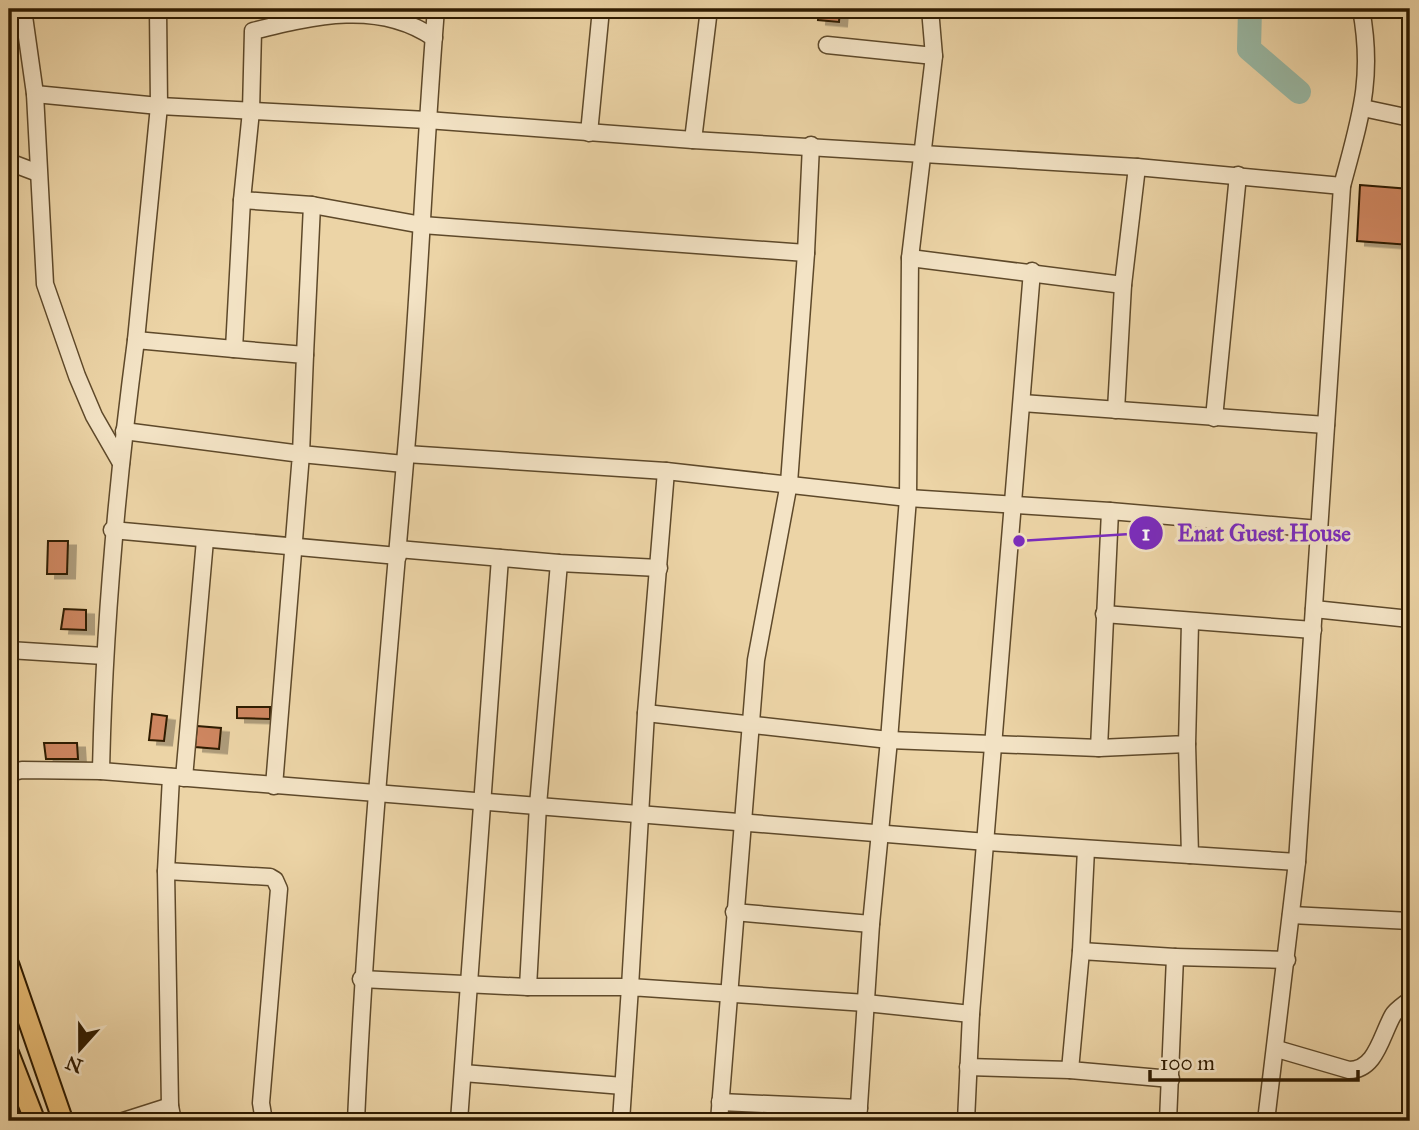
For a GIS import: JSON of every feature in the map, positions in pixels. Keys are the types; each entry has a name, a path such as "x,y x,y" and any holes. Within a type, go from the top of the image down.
{"main road":[{"path":"9,965 63,1121"},
{"path":"9,1054 35,1121"}],"street":[{"path":"23,9 35,94 45,284 82,386 121,463"},
{"path":"101,771 104,656 113,530 136,340 159,106 158,9"},
{"path":"355,1120 375,793 398,553 436,9"},
{"path":"589,132 601,9"},
{"path":"693,140 709,9"},
{"path":"720,1102 859,1115 871,923 881,833 908,498 910,258 934,56 930,9"},
{"path":"1266,1121 1277,1049 1297,862 1342,186 1363,108 1368,65 1361,9"},
{"path":"234,349 242,200 251,111 253,31 295,21 366,13 406,21 434,38"},
{"path":"827,45 934,56"},
{"path":"35,94 159,106 427,120 693,140 924,152 1137,167 1342,186"},
{"path":"1363,108 1410,117"},
{"path":"719,1121 741,821 757,660 789,484 811,145"},
{"path":"9,162 38,173"},
{"path":"1116,410 1123,285 1137,167"},
{"path":"1214,418 1238,176"},
{"path":"242,200 312,205 422,225 806,253"},
{"path":"274,786 300,454 312,205"},
{"path":"910,258 1032,271 1123,285"},
{"path":"966,1121 971,1014 1032,271"},
{"path":"136,340 305,355"},
{"path":"1022,403 1326,425"},
{"path":"124,431 300,454 666,471 908,498 1110,511 1319,529"},
{"path":"621,1121 646,713 666,471"},
{"path":"1099,748 1110,511"},
{"path":"113,530 205,540 659,568"},
{"path":"122,1121 172,1114 166,871 205,540"},
{"path":"459,1121 499,558"},
{"path":"528,987 538,805 559,563"},
{"path":"1314,608 1410,619"},
{"path":"1104,614 1190,623 1313,630"},
{"path":"1190,623 1187,744 1190,855"},
{"path":"9,650 104,656"},
{"path":"646,713 889,740 1099,748 1187,744"},
{"path":"9,773 22,770 101,771 987,842 1297,862"},
{"path":"1070,1070 1081,951 1086,849"},
{"path":"166,871 270,877 275,880 279,889 261,1102 264,1121"},
{"path":"734,912 871,923"},
{"path":"1291,915 1410,921"},
{"path":"1081,951 1287,960"},
{"path":"1168,1121 1175,957"},
{"path":"362,979 727,992 971,1014"},
{"path":"1277,1049 1349,1070 1359,1070 1370,1063 1395,1012 1410,1000"},
{"path":"968,1067 1070,1070 1171,1079"},
{"path":"463,1073 623,1086"}],"building":[{"path":"819,9 840,9 839,22 818,20"},
{"path":"1360,185 1410,189 1410,245 1357,241"},
{"path":"48,541 68,541 67,574 47,574"},
{"path":"64,609 86,610 86,630 61,629"},
{"path":"237,707 270,707 270,719 237,718"},
{"path":"152,714 167,716 164,741 149,740"},
{"path":"197,726 221,728 219,749 195,747"},
{"path":"44,743 77,743 78,759 46,759"}],"waterway":[{"path":"1250,9 1249,49 1299,92"}],"place":[{"name":"Enat Guest House","path":"1019,541"}]}
